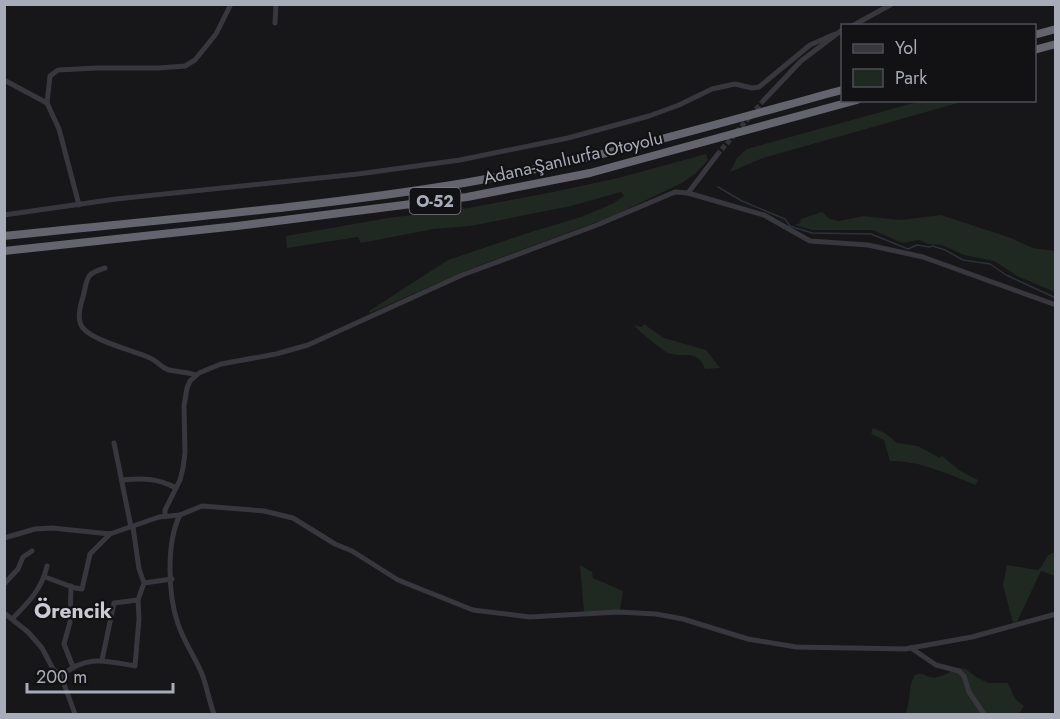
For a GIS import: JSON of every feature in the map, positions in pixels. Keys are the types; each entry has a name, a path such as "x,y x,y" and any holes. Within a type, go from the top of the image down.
{"highway":[{"path":"1036,35 1056,29"},
{"path":"1036,50 1056,44"},
{"name":"Adana-Şanlıurfa Otoyolu","path":"4,236 349,200 465,183 587,159 841,91"},
{"name":"Adana-Şanlıurfa Otoyolu","path":"4,251 248,225 467,196 590,173 850,102"}],"street":[{"path":"79,205 59,129 47,103 50,76 58,70 178,68 189,64 197,58 216,34 231,4"},
{"path":"275,23 276,4"},
{"path":"856,24 892,4"},
{"path":"4,215 116,199 358,174 460,160 527,147 661,113 712,89 735,84 752,88 759,87 810,45 841,31"},
{"path":"764,100 801,62 835,34"},
{"path":"4,80 47,103"},
{"path":"688,193 717,155"},
{"path":"165,516 165,510 180,480 185,453 185,397 190,381 196,375 220,364 276,354 308,345 462,275 597,225 675,192 688,193 764,215 810,241 868,245 923,257 1056,305"},
{"path":"105,268 92,272 86,280 80,312 80,321 84,330 114,345 147,357 168,370 185,371 196,375"},
{"path":"61,676 73,667 89,660 135,666 140,619 138,600 144,583 139,569 114,442"},
{"path":"122,480 143,477 164,482 176,488"},
{"path":"4,538 35,529 52,528 110,534 165,516 180,515 195,507 206,505 264,511 288,516 335,544 352,550 398,580 479,611 542,617 590,613 645,613 675,617 734,636 783,646 883,650 911,648 972,637 1056,614"},
{"path":"180,515 171,541 174,607 178,624 202,674 214,714"},
{"path":"45,577 82,589 90,554 110,534"},
{"path":"4,584 18,568 23,557 32,551"},
{"path":"12,619 35,595 45,577 47,566"},
{"path":"4,570 13,573"},
{"path":"144,583 172,579"},
{"path":"71,586 70,622 64,644 73,667"},
{"path":"102,660 114,603 138,600"},
{"path":"4,613 38,642 53,669 61,676 75,714"},
{"path":"911,648 936,665 959,671 964,676 969,692 984,714"}],"green space":[{"path":"917,102 961,102 763,158 730,172 737,158 747,149"},
{"path":"706,154 708,160 682,183 613,216 467,270 370,313 369,311 448,260 581,217 612,204 624,196 621,192 571,206 471,226 434,229 361,243 358,237 287,248 286,236 388,218 468,208 548,193 618,178"},
{"path":"822,212 830,219 839,221 863,216 901,220 941,215 1011,238 1033,248 1055,251 1055,292 1017,276 994,261 964,255 942,245 928,244 919,240 902,243 873,230 812,230 795,225 800,223 801,219"},
{"path":"644,324 664,338 706,350 720,368 705,369 702,362 694,356 668,353 634,325 642,327"},
{"path":"873,428 885,433 897,443 918,446 940,458 942,456 959,470 978,480 976,485 924,466 890,461 884,440 871,434"},
{"path":"1055,552 1055,576 1041,571 1017,622 1013,623 1003,585 1007,565 1038,570 1048,555"},
{"path":"580,565 592,572 593,578 623,591 620,610 584,612"},
{"path":"956,668 966,669 988,683 1008,683 1015,699 1024,706 1019,714 905,714 915,675 937,677"}],"waterway":[{"path":"718,187 742,201 785,219 790,226 796,228 812,233 871,234 908,249 917,245 933,246 963,260 990,264 1006,275 1056,298"}],"tunnel":[{"path":"717,155 764,100"}],"district":[{"name":"Örencik","path":"73,611"}]}
